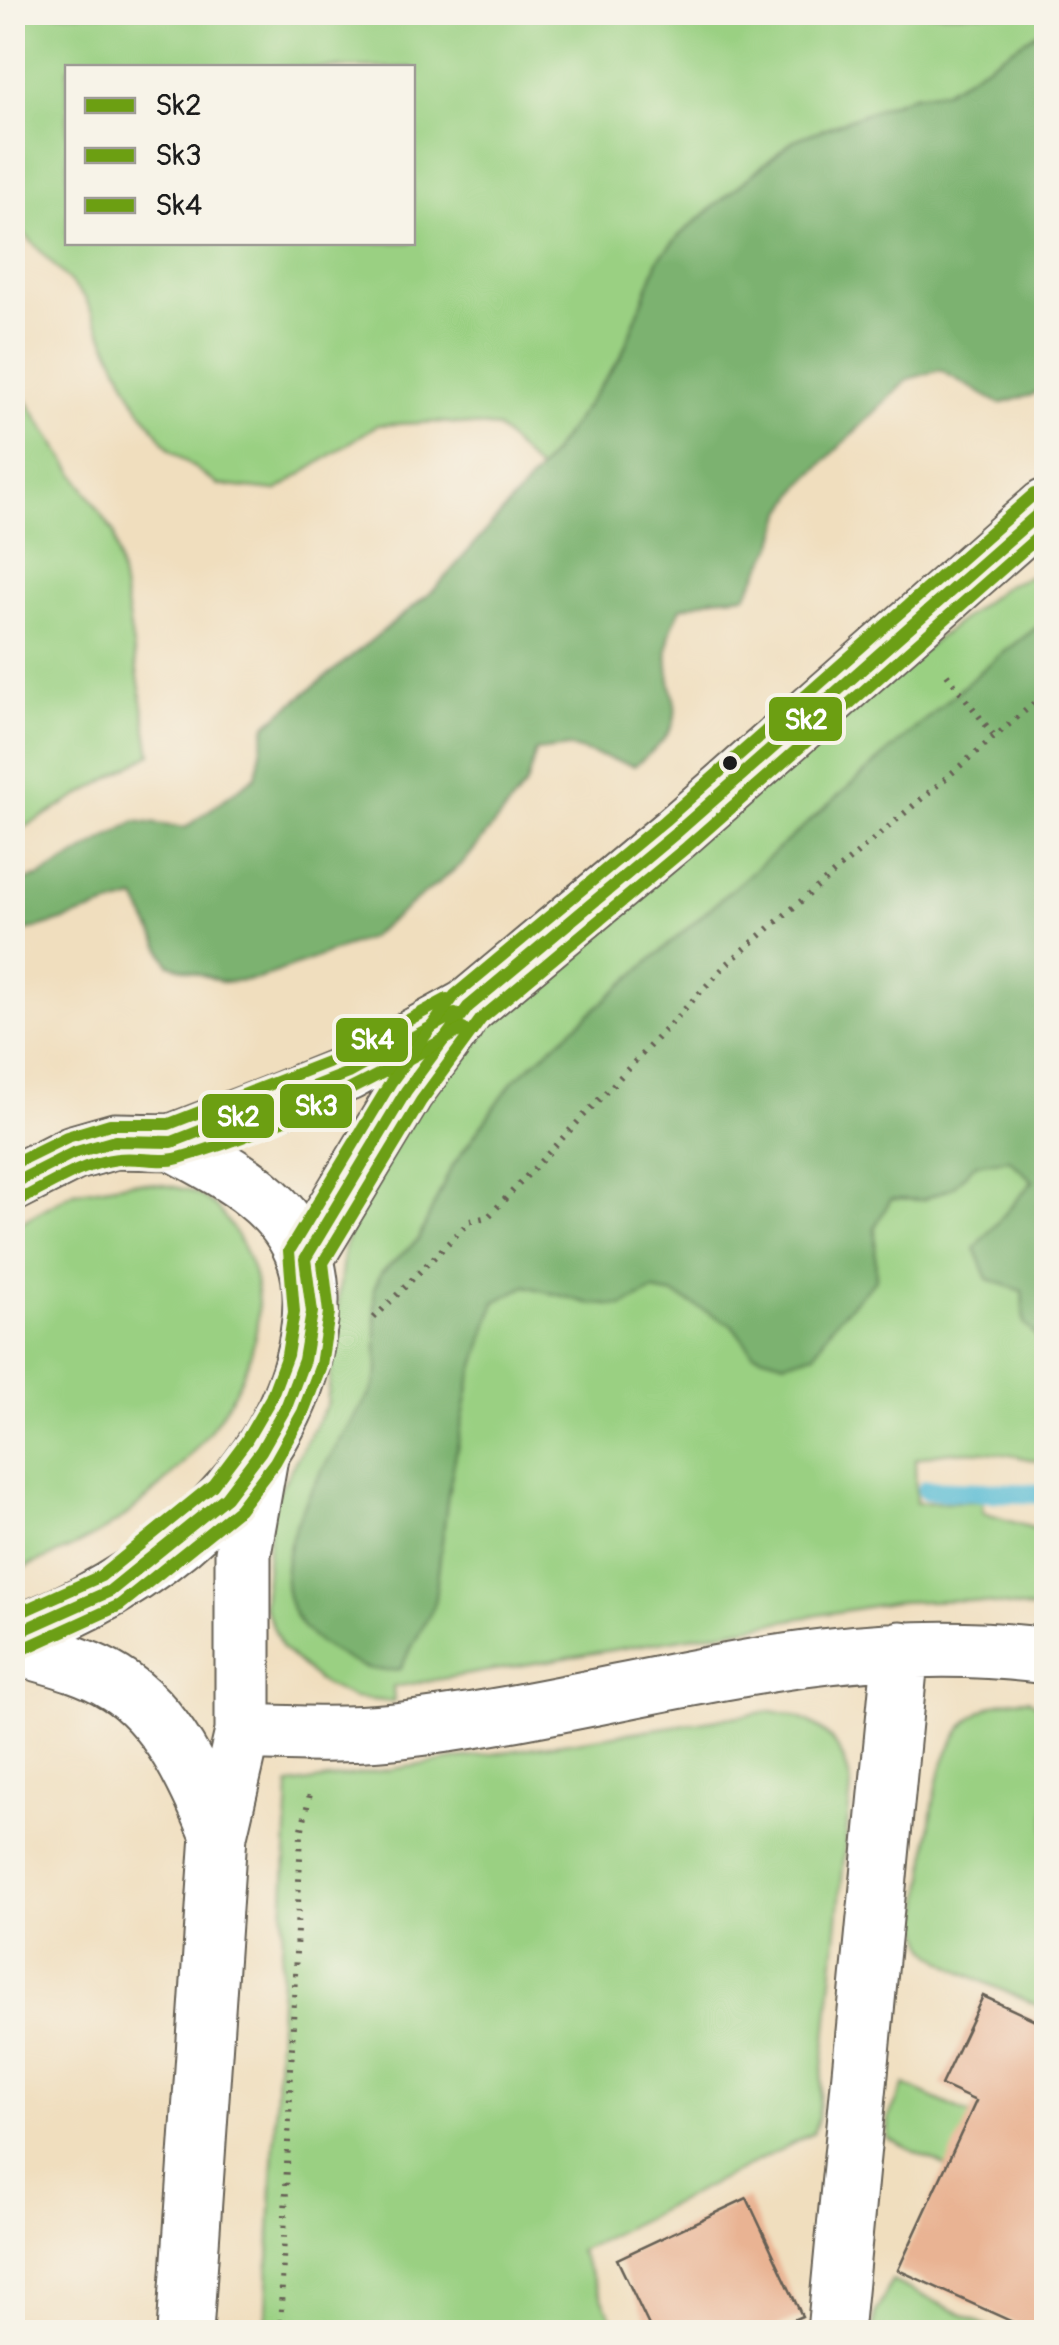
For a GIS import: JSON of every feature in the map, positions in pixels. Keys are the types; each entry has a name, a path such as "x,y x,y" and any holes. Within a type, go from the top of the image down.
{"street":[{"path":"12,1184 73,1152 115,1141 172,1142 348,1073 468,1007 675,834 1046,507"},
{"path":"305,1259 406,1091 468,1007"},
{"path":"12,1635 110,1591 226,1497 261,1451 287,1405 304,1360 312,1312 305,1259 282,1220 245,1182 172,1142"},
{"path":"185,2332 219,1835 243,1732 243,1552 261,1451"},
{"path":"12,1646 116,1683 157,1722 198,1784 219,1835"},
{"path":"243,1732 315,1735 395,1730 800,1658 901,1649 1046,1656"},
{"path":"836,2332 901,1649"}],"path":[{"path":"945,672 995,737"},
{"path":"374,1318 470,1220 488,1218 727,964 1046,693"},
{"path":"280,2332 301,1833 311,1788"}],"green space":[{"path":"13,13 1046,13 1046,27 945,91 914,95 794,140 681,234 659,259 621,357 539,471 497,428 440,422 377,425 276,491 218,485 170,450 136,403 85,298 13,222"},
{"path":"1046,27 1046,383 1032,395 1000,404 940,370 908,379 802,484 783,513 775,543 746,595 713,598 681,608 670,634 668,660 675,719 656,748 634,766 569,747 536,751 526,785 464,862 369,938 258,979 223,982 169,964 136,899 13,934 13,884 41,876 136,821 185,828 256,776 266,725 434,590 539,471 621,357 659,258 681,234 794,140 914,95 945,91"},
{"path":"12,379 114,533 151,754 13,834"},
{"path":"1046,571 1046,1463 981,1452 949,1452 915,1459 916,1503 982,1501 983,1513 1046,1532 1046,1611 964,1600 896,1602 393,1687 394,1702 353,1698 318,1681 282,1648 264,1605 271,1505 327,1404 344,1248 367,1181 419,1099 549,963 887,678 1006,585"},
{"path":"1046,620 1046,1348 1024,1323 1022,1291 988,1279 975,1248 1033,1181 1009,1159 975,1164 953,1187 923,1200 891,1199 875,1227 876,1279 832,1325 815,1353 785,1362 753,1353 732,1325 675,1295 653,1291 623,1306 591,1304 526,1286 495,1302 470,1382 448,1494 434,1606 400,1669 362,1667 329,1649 300,1623 287,1592 287,1557 315,1484 374,1387 378,1371 374,1289 381,1273 418,1240 451,1168 513,1081 989,664"},
{"path":"133,1182 171,1186 199,1195 232,1228 256,1284 257,1322 249,1359 233,1395 211,1429 157,1489 102,1531 13,1572 13,1227 74,1192"},
{"path":"1028,1699 1046,1711 1046,2009 947,1963 926,1944 921,1927 932,1813 945,1758 957,1735 974,1716 997,1704"},
{"path":"771,1711 802,1719 826,1734 842,1757 851,1788 818,2119 813,2133 579,2251 619,2332 266,2332 289,1785"},
{"path":"905,2085 1046,2149 1046,2215 888,2139 889,2117"},
{"path":"892,2281 999,2332 873,2332 875,2314"}],"building":[{"path":"983,1996 1046,2025 1046,2332 1035,2332 898,2270 976,2101 941,2085"},
{"path":"747,2198 802,2316 766,2332 652,2332 617,2259"}],"waterway":[{"path":"927,1490 1046,1494"}],"transit line":[{"name":"Sk4","path":"12,1616 101,1576 213,1485 246,1441 271,1398 287,1355 294,1312 289,1251 391,1082 455,995 664,821 1034,494"},
{"name":"Sk2","path":"12,1635 110,1591 226,1497 261,1451 287,1405 304,1360 312,1312 305,1259 406,1091 468,1007 675,834 1046,507"},
{"name":"Sk3","path":"19,1651 120,1605 239,1509 275,1462 303,1412 321,1365 329,1313 323,1263 421,1101 481,1019 687,847 1046,530"},
{"name":"Sk4","path":"12,1164 67,1137 110,1124 169,1124 340,1057 447,999"},
{"name":"Sk2","path":"12,1184 73,1153 115,1141 172,1142 348,1073 455,1014"},
{"name":"Sk3","path":"20,1200 105,1161 172,1160 253,1133 360,1084 463,1029"}]}
